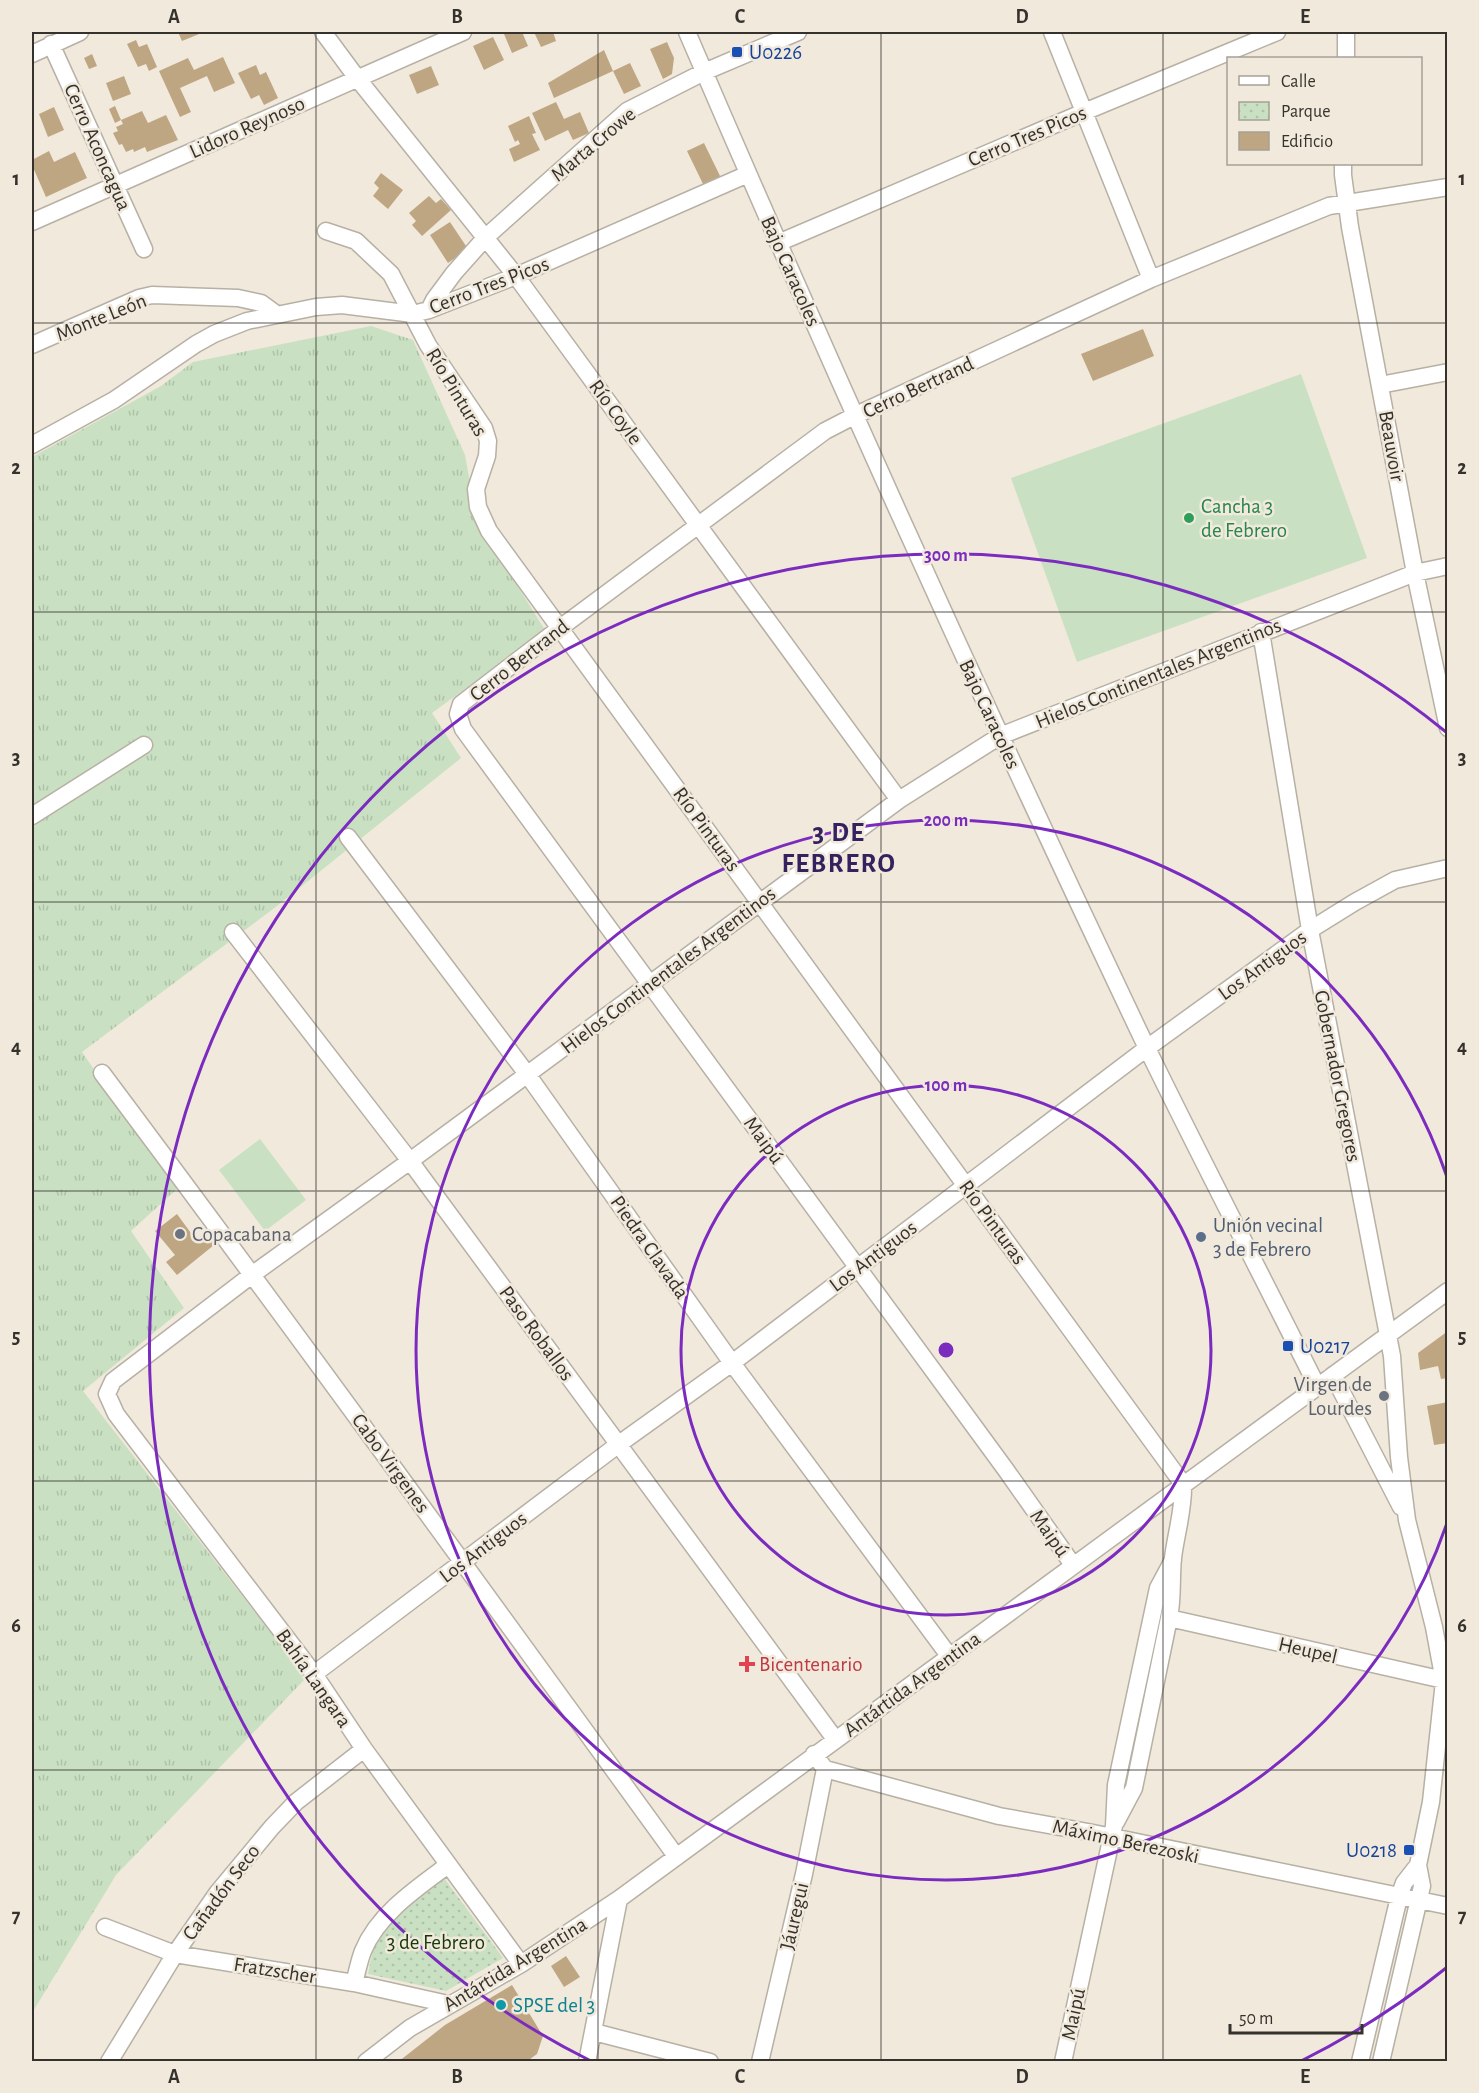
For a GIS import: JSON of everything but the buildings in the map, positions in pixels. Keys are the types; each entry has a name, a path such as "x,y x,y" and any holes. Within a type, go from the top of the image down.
{"street":[{"path":"32,54 80,32"},
{"name":"Río Coyle","path":"323,32 357,78 516,276 899,800"},
{"name":"Lidoro Reynoso","path":"32,222 463,32"},
{"name":"Bajo Caracoles","path":"687,32 854,416 1000,736 1147,1048 1317,1386"},
{"name":"Marta Crowe","path":"421,312 434,300 486,237 627,111 704,72 798,32"},
{"path":"1052,32 1151,279"},
{"name":"Cerro Tres Picos","path":"778,243 1277,32"},
{"path":"1346,32 1346,57"},
{"name":"Cerro Aconcagua","path":"51,45 144,249"},
{"name":"Beauvoir","path":"1343,165 1347,202 1415,573 1448,728"},
{"name":"Cerro Tres Picos","path":"32,445 114,400 196,344 247,321 316,307 342,305 421,312 516,276 748,174"},
{"name":"Cerro Bertrand","path":"458,714 461,704 698,524 825,432 854,416 1151,279 1329,206 1448,187"},
{"name":"Río Pinturas","path":"326,231 356,241 374,256 421,312 428,345 484,428 488,441 487,456 476,489 478,507 489,531 1183,1484"},
{"name":"Monte León","path":"32,345 139,298 152,295 238,298 261,303 276,314"},
{"path":"1380,385 1448,372"},
{"name":"Hielos Continentales Argentinos","path":"107,1394 113,1381 252,1274 410,1161 899,800 1000,736 1415,573 1448,566"},
{"name":"Gobernador Gregores","path":"1261,632 1310,930 1388,1334 1407,1520 1446,1681 1431,1802 1418,1865 1422,1886 1381,2061"},
{"name":"Maipú","path":"458,714 463,729 1073,1564"},
{"path":"32,816 144,745"},
{"name":"Piedra Clavada","path":"348,837 527,1074 732,1363 950,1657"},
{"name":"Los Antiguos","path":"314,1674 619,1444 732,1363 1147,1048 1310,930 1395,880 1448,868"},
{"name":"Paso Roballos","path":"232,932 410,1161 835,1739"},
{"name":"Cabo Virgenes","path":"102,1073 463,1562 675,1857"},
{"name":"Antártida Argentina","path":"366,2061 410,2028 448,2004 521,1964 619,1899 950,1657 1073,1564 1448,1292"},
{"name":"Gobernador Gregores","path":"1333,1375 1407,1520"},
{"name":"Bahía Langara","path":"107,1394 116,1413 314,1674 364,1749 521,1964"},
{"name":"Maipú","path":"1113,1832 1134,1788 1169,1618 1173,1598 1173,1560 1184,1501 1183,1484"},
{"name":"Maipú","path":"1063,2061 1113,1832 1116,1785 1155,1600 1158,1588 1173,1560"},
{"name":"Heupel","path":"1169,1618 1446,1681"},
{"name":"Cañadón Seco","path":"109,2061 175,1954 218,1892 296,1802 364,1749"},
{"path":"814,1755 825,1769"},
{"name":"Máximo Berezoski","path":"825,1769 999,1816 1113,1832 1448,1906"},
{"name":"Jáuregui","path":"760,2061 804,1874 825,1769"},
{"path":"354,1983 363,1951 383,1920 409,1895 448,1865"},
{"name":"Gobernador Gregores","path":"1360,2061 1399,1897 1404,1883 1418,1865"},
{"path":"587,2061 619,1899"},
{"name":"Fratzscher","path":"105,1927 175,1954 354,1983 448,2004"},
{"path":"594,2032 710,2061"}],"green space":[{"path":"371,326 413,340 465,455 477,521 545,630 432,713 461,758 277,906 82,1052 177,1189 131,1231 184,1308 83,1391 306,1678 116,1875 32,2013 32,457 161,386 193,362"},
{"name":"Cancha 3 de Febrero","path":"1301,374 1367,558 1077,662 1011,478"},
{"path":"260,1139 306,1200 265,1231 219,1170"},
{"name":"3 de Febrero","path":"444,1878 503,1958 446,1991 368,1974 374,1950 388,1926 415,1900"}],"place":[{"name":"U0226","path":"737,52"},
{"name":"Cancha 3 de Febrero","path":"1189,518"},
{"name":"Copacabana","path":"180,1234"},
{"name":"Unión vecinal 3 de Febrero","path":"1201,1237"},
{"name":"U0217","path":"1288,1346"},
{"name":"Virgen de Lourdes","path":"1384,1396"},
{"name":"Bicentenario","path":"747,1664"},
{"name":"U0218","path":"1409,1850"},
{"name":"SPSE del 3","path":"501,2005"}],"district":[{"name":"3 DE FEBRERO","path":"839,848"}]}
